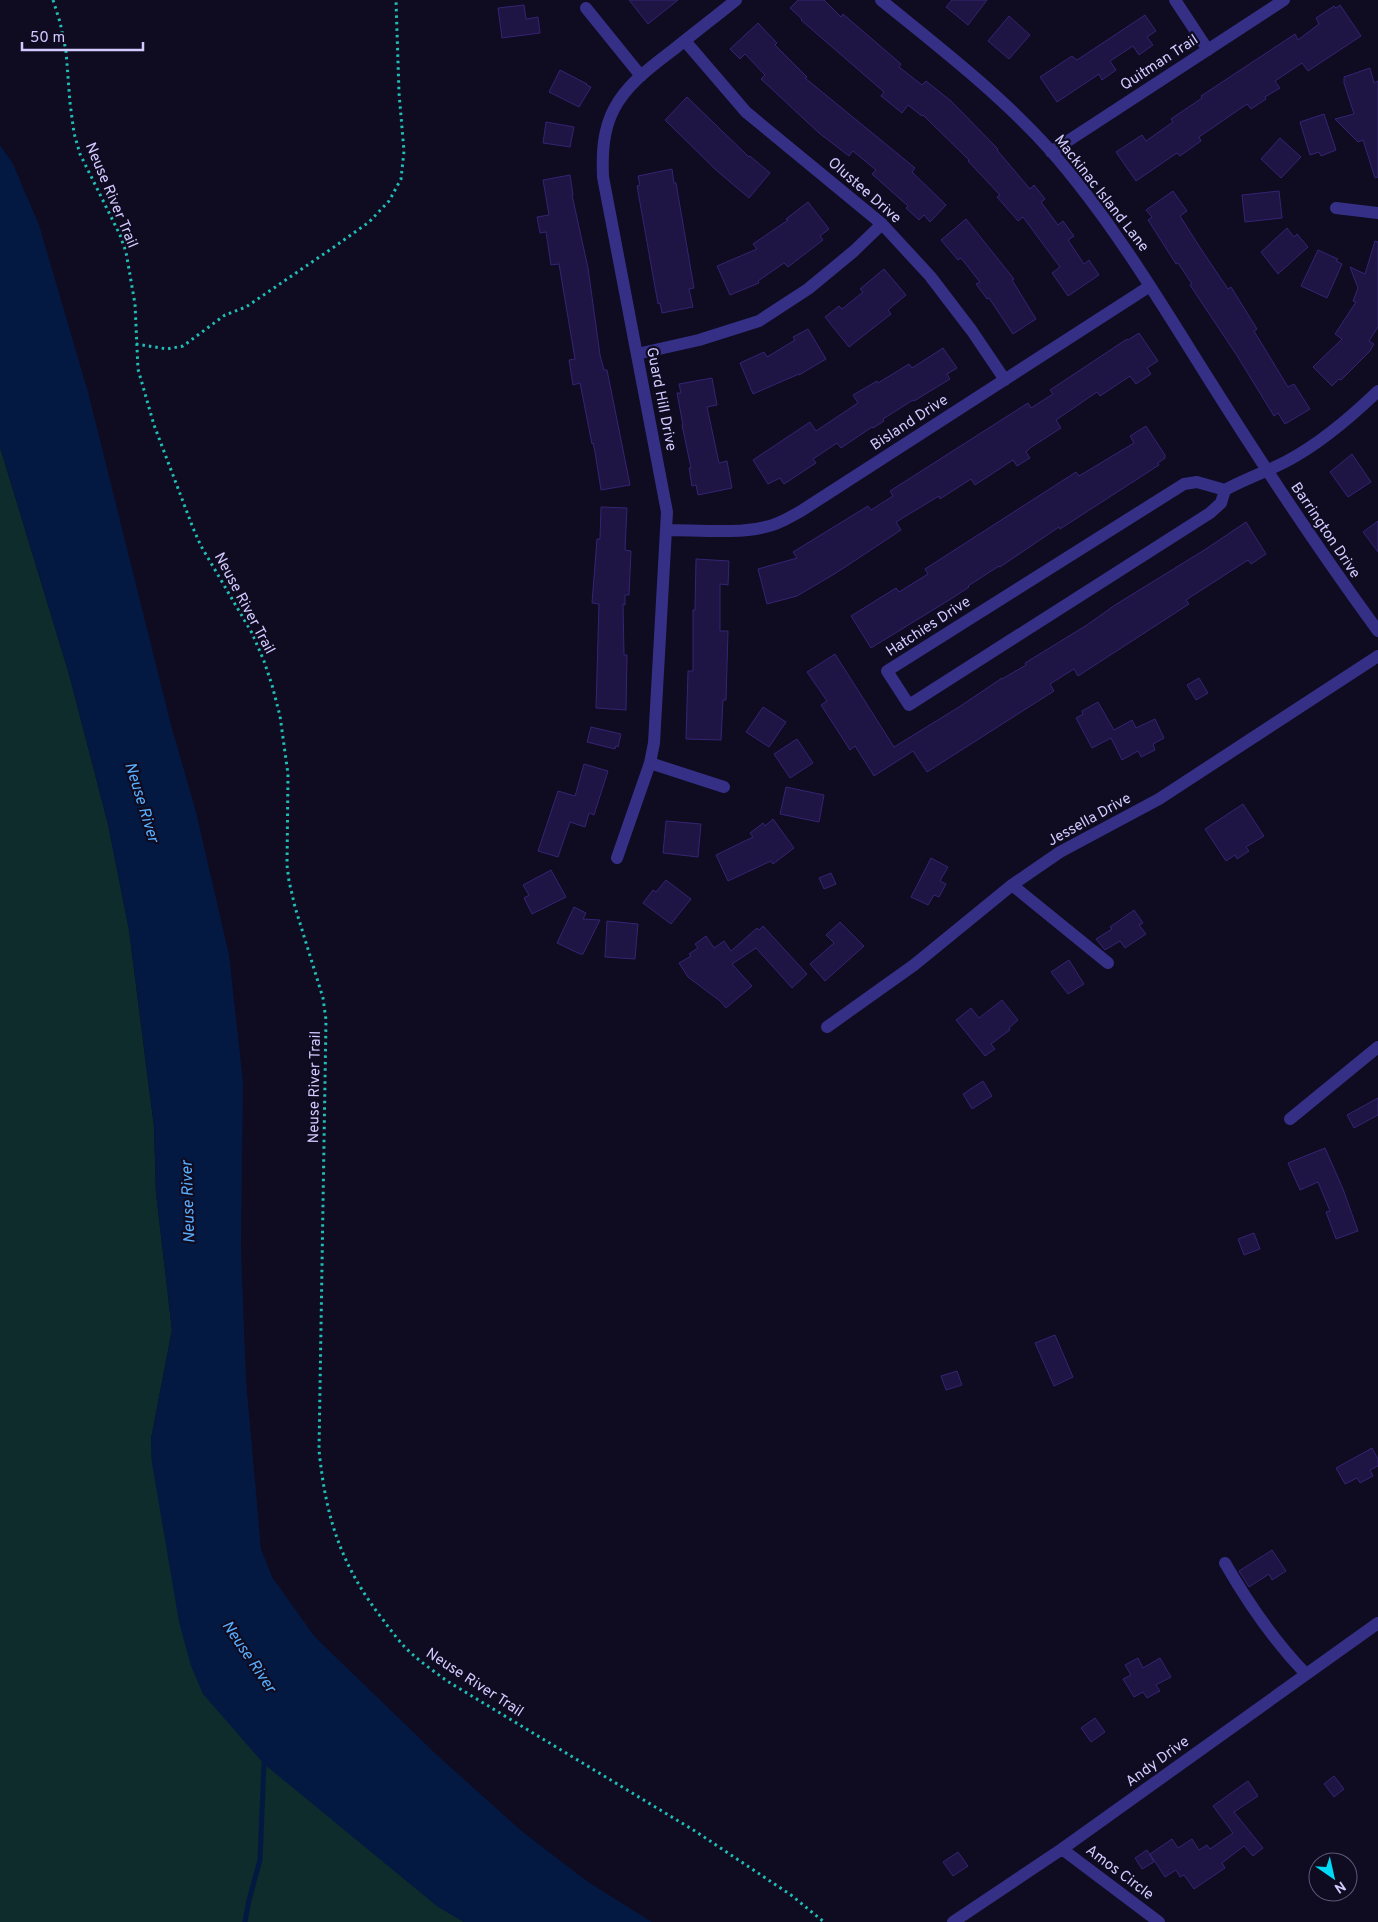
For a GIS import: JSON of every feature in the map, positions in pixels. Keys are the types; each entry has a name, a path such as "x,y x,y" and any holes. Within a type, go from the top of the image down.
{"street":[{"name":"Guard Hill Drive","path":"617,858 650,763 654,743 667,512 603,177 602,152 613,110 623,94 641,76 736,0"},
{"name":"Mackinac Island Lane","path":"881,0 973,74 1012,110 1051,152 1115,232 1266,471"},
{"path":"1175,0 1208,50"},
{"name":"Quitman Trail","path":"1051,152 1284,0"},
{"path":"586,8 641,76"},
{"name":"Olustee Drive","path":"685,41 746,112 882,224 936,283 972,331 1005,380"},
{"path":"1336,208 1378,214"},
{"path":"637,354 699,340 759,321 808,289 854,251 882,224"},
{"name":"Bisland Drive","path":"667,530 750,530 767,527 784,520 801,511 1150,286"},
{"path":"1225,490 1242,480 1288,460 1323,439 1348,420 1378,391"},
{"name":"Barrington Drive","path":"1266,471 1326,560 1378,631"},
{"name":"Hatchies Drive","path":"1197,482 1225,490 1221,503 1210,514 909,705 887,671 1184,484 1197,482"},
{"name":"Jessella Drive","path":"827,1027 914,965 1012,885 1060,852 1159,799 1378,656"},
{"path":"650,763 724,786"},
{"path":"1012,885 1108,963"},
{"path":"1290,1119 1378,1047"},
{"path":"1225,1563 1261,1621 1292,1660 1306,1674"},
{"name":"Andy Drive","path":"953,1922 1062,1848 1378,1623"},
{"name":"Amos Circle","path":"1062,1848 1159,1922"}],"path":[{"name":"Neuse River Trail","path":"53,0 66,51 74,133 80,154 120,235 126,252 135,304 138,369 154,426 172,478 201,546 244,620 264,662 280,716 288,774 286,865 295,907 323,998 326,1020 319,1450 322,1484 328,1512 345,1559 377,1612 410,1652 447,1681 695,1830 791,1895 824,1922"},
{"path":"136,344 167,349 183,346 225,315 246,307 334,247 369,222 389,201 401,179 404,151 399,93 396,0"}],"green space":[{"path":"0,447 69,674 108,824 129,930 154,1127 156,1193 172,1330 151,1439 152,1463 438,1906 464,1922 0,1922"}],"water":[{"name":"Neuse River","path":"0,145 13,164 39,225 88,392 171,725 196,812 229,955 243,1082 241,1248 246,1380 261,1549 272,1577 315,1637 439,1757 524,1833 588,1882 652,1922 464,1922 438,1907 264,1764 203,1694 191,1666 179,1622 152,1463 151,1439 172,1330 156,1193 154,1126 129,930 108,824 69,674 0,447"}],"building":[{"path":"629,0 678,0 648,24"},
{"path":"798,0 824,0 841,17 843,14 901,64 899,67 922,85 926,81 951,101 998,149 1030,189 1034,185 1045,199 1041,202 1058,225 1063,221 1074,236 1068,240 1084,264 1089,260 1099,275 1068,296 1052,273 1060,267 1023,217 1018,221 997,197 1000,195 969,160 923,115 908,105 902,113 881,96 884,92 801,20 790,8"},
{"path":"952,0 987,0 968,25 946,7"},
{"path":"524,5 526,19 538,17 540,33 502,38 498,8"},
{"path":"1340,5 1361,36 1308,71 1302,63 1275,81 1280,88 1265,97 1266,99 1251,109 1247,104 1199,137 1201,141 1180,156 1177,153 1136,181 1116,152 1142,135 1146,141 1173,122 1171,119 1202,98 1201,96 1295,34 1298,40 1319,24 1316,18 1334,6 1336,8"},
{"path":"1145,15 1156,31 1147,37 1153,45 1139,55 1133,46 1110,61 1116,70 1102,80 1099,74 1057,102 1040,77 1072,56 1077,60"},
{"path":"1009,16 1030,35 1009,59 988,41"},
{"path":"758,23 777,43 775,45 807,77 805,78 915,168 912,172 946,205 930,222 924,215 919,220 906,208 908,206 872,174 876,170 853,151 849,156 819,133 761,79 765,75 745,54 740,59 730,49"},
{"path":"1370,68 1374,83 1378,81 1378,177 1375,178 1363,140 1358,142 1335,119 1354,114 1344,83 1344,77"},
{"path":"560,70 591,87 579,107 549,92"},
{"path":"687,97 749,157 770,173 749,198 716,170 665,120"},
{"path":"1324,114 1336,150 1321,156 1319,152 1310,155 1300,122"},
{"path":"546,122 574,127 570,147 543,143"},
{"path":"1280,138 1301,157 1281,178 1261,159"},
{"path":"672,169 694,288 689,289 693,307 662,313 660,303 658,304 637,186 640,185 638,176"},
{"path":"570,175 572,195 588,268 600,355 604,370 607,370 630,485 601,490 580,383 573,385 569,360 575,359 559,264 551,265 546,232 540,233 537,217 549,215 543,180"},
{"path":"1173,191 1187,211 1180,216 1228,289 1231,287 1257,329 1254,331 1288,387 1294,384 1310,409 1285,424 1278,413 1274,416 1190,285 1192,284 1178,263 1176,264 1148,220 1152,217 1146,210"},
{"path":"1279,191 1282,218 1245,222 1242,195"},
{"path":"808,202 829,229 820,236 823,240 788,267 784,263 758,281 759,283 730,295 717,266 757,249 753,244 788,220 786,219"},
{"path":"966,219 1014,279 1012,280 1036,319 1013,334 989,298 987,299 976,284 980,282 961,258 958,260 941,240"},
{"path":"1287,228 1294,237 1297,234 1308,247 1278,274 1261,252"},
{"path":"1375,241 1378,242 1378,327 1369,341 1374,344 1370,351 1341,380 1339,379 1332,386 1313,367 1342,339 1335,334 1356,302 1353,301 1358,288 1350,267 1365,274"},
{"path":"1318,250 1338,259 1336,261 1342,264 1327,298 1301,286"},
{"path":"884,269 906,295 888,310 891,314 849,347 825,317 839,306 842,309 863,292 860,289"},
{"path":"808,329 826,359 799,375 753,394 740,363 764,352 767,357 795,340 793,337"},
{"path":"1139,333 1158,361 1147,368 1151,374 1136,384 1130,376 1100,396 1097,392 1056,420 1061,428 1030,448 1026,452 1030,458 1017,466 1013,460 975,485 971,479 940,499 939,496 896,522 901,530 836,573 797,596 767,604 758,569 797,558 793,552 868,506 871,510 893,496 890,491 1028,403 1031,408 1053,394 1050,390"},
{"path":"943,348 957,368 947,374 950,379 913,400 841,448 837,443 813,459 816,463 784,484 780,478 768,484 753,460 810,422 816,431 858,403 853,395 877,381 878,383 909,364 912,368"},
{"path":"712,378 717,405 707,407 719,463 727,461 732,488 698,495 696,485 692,486 689,468 691,468 677,393 681,393 679,384"},
{"path":"1146,426 1165,455 1165,458 1158,463 1159,465 871,648 851,616 896,588 899,592 928,574 925,569 1076,472 1079,476 1134,443 1130,436"},
{"path":"1352,454 1371,482 1348,497 1330,472"},
{"path":"601,507 627,508 625,550 631,551 629,595 625,595 625,605 623,604 624,655 627,655 626,710 596,708 599,604 592,603 597,539 600,539"},
{"path":"1378,521 1378,552 1363,532"},
{"path":"1246,522 1266,554 1251,564 1248,560 1186,600 1189,604 1078,676 1074,669 1050,684 1054,691 927,772 913,751 874,776 855,746 850,750 821,705 827,701 807,672 835,654 894,747 1002,678 1026,665 1025,663"},
{"path":"696,559 729,561 728,585 720,584 720,631 728,631 726,700 723,700 721,740 686,739 688,671 693,671 693,610 695,610"},
{"path":"1199,678 1208,693 1196,700 1187,685"},
{"path":"1098,702 1114,730 1132,720 1136,728 1155,719 1164,738 1153,744 1155,750 1141,757 1138,751 1122,760 1111,738 1092,748 1076,718 1083,714 1082,711"},
{"path":"763,707 786,722 769,747 746,732"},
{"path":"591,727 621,734 618,747 616,746 615,749 587,742"},
{"path":"797,739 813,763 790,778 774,754"},
{"path":"584,764 608,771 594,815 589,813 585,827 570,822 558,857 538,851 558,791 575,796"},
{"path":"786,787 824,795 819,822 780,814"},
{"path":"1243,804 1264,836 1246,847 1249,851 1237,859 1235,855 1226,861 1205,829"},
{"path":"773,819 794,848 773,864 771,861 728,881 716,855 753,837 750,833 763,823 765,826"},
{"path":"666,821 701,824 698,857 663,853"},
{"path":"931,858 948,867 940,881 946,884 939,897 934,895 928,905 911,897"},
{"path":"551,870 566,897 532,914 524,898 529,895 523,885"},
{"path":"831,873 836,884 824,889 819,878"},
{"path":"666,880 691,899 671,924 643,903 653,890 656,892"},
{"path":"574,907 586,913 583,919 600,920 583,954 557,943"},
{"path":"1134,910 1143,923 1139,925 1146,934 1125,948 1120,941 1105,950 1096,939 1112,929 1110,927"},
{"path":"607,921 638,924 635,959 605,957"},
{"path":"840,922 864,946 825,981 810,964 834,943 826,935"},
{"path":"763,926 807,974 792,988 756,948 732,964 752,986 726,1008 720,1001 688,977 679,963 691,956 689,954 698,948 695,944 706,936 714,948 724,941 731,951 757,928 759,930"},
{"path":"1069,960 1084,984 1068,994 1051,972"},
{"path":"1002,1000 1018,1020 1009,1028 1010,1030 991,1044 995,1049 985,1056 956,1020 971,1008 979,1018"},
{"path":"983,1081 992,1096 972,1109 963,1094"},
{"path":"1378,1098 1378,1115 1354,1128 1347,1115"},
{"path":"1325,1148 1343,1189 1358,1231 1336,1239 1326,1212 1330,1211 1318,1182 1300,1190 1288,1163"},
{"path":"1254,1233 1260,1249 1244,1255 1238,1239"},
{"path":"1055,1335 1073,1377 1054,1386 1035,1343"},
{"path":"957,1371 962,1385 946,1390 941,1376"},
{"path":"1372,1448 1378,1459 1378,1466 1370,1470 1373,1476 1360,1483 1357,1478 1345,1484 1336,1468"},
{"path":"1272,1550 1286,1571 1272,1580 1269,1574 1249,1587 1239,1571"},
{"path":"1138,1658 1143,1668 1160,1658 1171,1677 1156,1685 1160,1691 1147,1698 1143,1692 1134,1697 1123,1679 1131,1675 1125,1665"},
{"path":"1095,1718 1105,1732 1091,1742 1081,1728"},
{"path":"1334,1776 1344,1789 1334,1797 1324,1784"},
{"path":"1248,1781 1258,1796 1234,1812 1263,1848 1253,1856 1244,1846 1222,1863 1225,1868 1194,1889 1184,1875 1180,1877 1176,1870 1165,1877 1150,1854 1172,1839 1178,1848 1192,1839 1199,1850 1207,1845 1210,1849 1233,1833 1213,1806"},
{"path":"1147,1850 1154,1862 1142,1869 1135,1858"},
{"path":"958,1852 968,1866 953,1876 943,1862"}],"waterway":[{"path":"245,1922 260,1860 264,1764 270,1761"}]}
